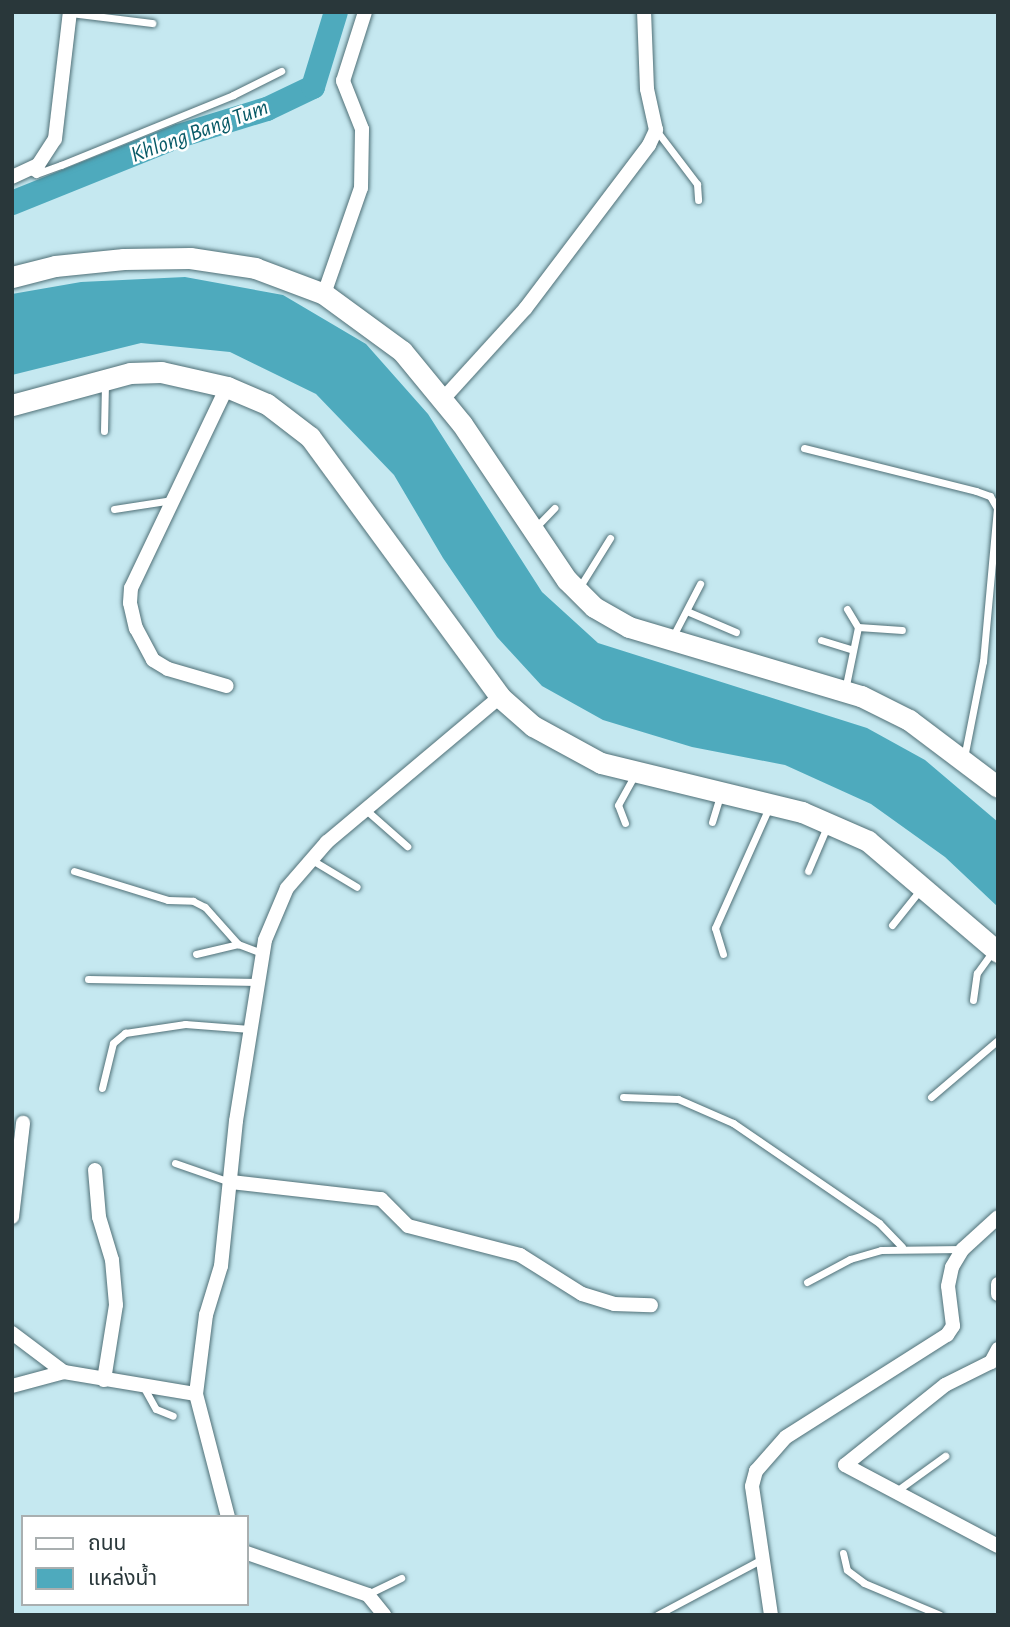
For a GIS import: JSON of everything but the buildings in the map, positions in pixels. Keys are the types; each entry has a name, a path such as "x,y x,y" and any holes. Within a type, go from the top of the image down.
{"street":[{"path":"12,177 29,170 49,152 55,139 70,12"},
{"path":"324,294 361,188 362,129 343,81 365,12"},
{"path":"443,399 525,309 656,130 647,89 644,12"},
{"path":"12,277 110,260 190,258 255,268 324,294 402,351 443,399 533,533 578,591 594,607 629,627 845,691 909,720 963,758 998,787"},
{"path":"12,405 105,380 161,372 227,387 267,404 310,437 500,697 557,741 601,763 770,803 868,841 996,951"},
{"path":"227,387 131,588 136,628 153,660 168,669 227,686"},
{"path":"227,1515 196,1394 206,1315 221,1266 263,953 282,899 311,859 500,697"},
{"path":"12,1217 23,1123"},
{"path":"95,1170 99,1217 112,1260 116,1305 104,1380"},
{"path":"231,1182 381,1199 408,1226 520,1255 582,1294 614,1304 651,1305"},
{"path":"771,1615 751,1486 763,1459 786,1437 947,1335 953,1326 948,1286 952,1267 963,1249 998,1217"},
{"path":"998,1284 998,1294"},
{"path":"12,1334 64,1372 196,1394"},
{"path":"998,1349 991,1362 946,1385 846,1460 849,1472 895,1492 998,1546"},
{"path":"12,1386 64,1372"},
{"path":"248,1553 368,1595 384,1615"}],"lane":[{"path":"70,12 152,23"},
{"path":"29,170 36,174 61,165 233,95 281,71"},
{"path":"656,130 697,184 698,200"},
{"path":"104,431 105,380"},
{"path":"804,448 976,491 990,496 997,508 983,661 963,758"},
{"path":"114,509 173,500"},
{"path":"533,533 554,509"},
{"path":"578,591 610,538"},
{"path":"670,640 689,612 700,584"},
{"path":"845,691 851,649 858,627 847,609"},
{"path":"689,612 736,632"},
{"path":"858,627 902,630"},
{"path":"821,640 851,649"},
{"path":"625,823 618,805 635,772"},
{"path":"712,822 721,792"},
{"path":"723,954 715,928 770,803"},
{"path":"366,810 407,846"},
{"path":"808,871 829,824"},
{"path":"311,859 357,887"},
{"path":"75,871 168,900 193,901 205,907 238,944 263,953"},
{"path":"892,925 923,886"},
{"path":"196,954 238,944"},
{"path":"973,1000 977,973 996,951"},
{"path":"88,979 258,982"},
{"path":"102,1088 113,1044 125,1032 185,1024 251,1029"},
{"path":"930,1097 998,1040"},
{"path":"623,1097 678,1099 733,1123 879,1223 902,1247"},
{"path":"176,1163 231,1182"},
{"path":"807,1282 850,1259 902,1247 963,1249"},
{"path":"143,1386 156,1409 173,1416"},
{"path":"895,1492 945,1456"},
{"path":"843,1553 847,1570 864,1583 940,1615"},
{"path":"657,1615 764,1558"},
{"path":"368,1595 401,1577"}],"water":[{"path":"185,277 283,295 366,344 428,414 542,592 598,643 867,728 925,760 998,822 998,907 945,857 871,804 785,765 692,747 603,720 542,686 497,637 443,558 394,475 316,394 230,352 141,343 12,375 12,294 81,282"}],"waterway":[{"name":"Khlong Bang Tum","path":"12,203 179,136 267,109 313,87 336,12"}]}
